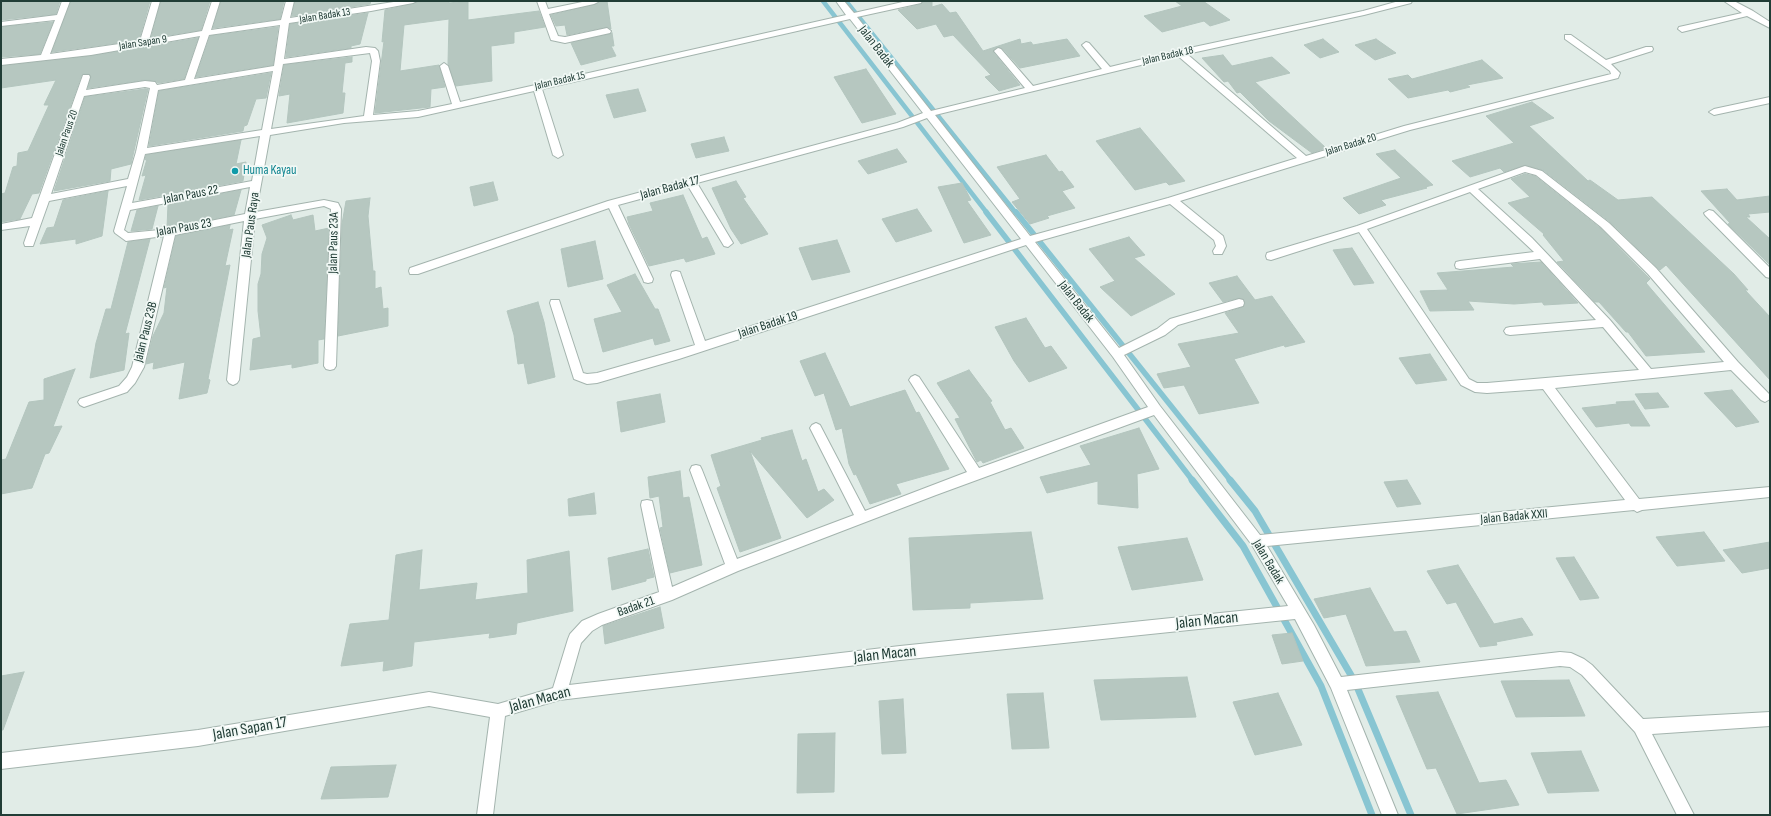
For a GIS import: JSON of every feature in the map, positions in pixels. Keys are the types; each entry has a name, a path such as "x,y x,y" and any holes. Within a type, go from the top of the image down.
{"street":[{"path":"44,58 66,1"},
{"path":"144,43 156,1"},
{"path":"189,82 216,1"},
{"name":"Jalan Paus Raya","path":"233,380 250,216 290,1"},
{"name":"Jalan Badak 13","path":"285,22 372,5 413,1"},
{"path":"541,1 554,38 566,40 607,31"},
{"name":"Jalan Badak","path":"840,1 1029,240 1117,354 1156,409 1257,541 1309,630 1337,684 1390,815"},
{"name":"Jalan Badak 15","path":"140,152 267,131 368,118 418,114 918,1"},
{"name":"Jalan Badak 18","path":"929,114 1180,53 1364,13 1408,1"},
{"path":"1728,1 1770,26"},
{"path":"545,12 594,2"},
{"path":"1682,29 1750,13"},
{"path":"1,24 59,17"},
{"name":"Jalan Sapan 9","path":"1,62 44,58 285,22"},
{"name":"Jalan Badak 20","path":"1029,240 1172,200 1407,128 1614,76 1616,73 1613,70 1568,37"},
{"path":"1086,45 1108,71"},
{"path":"1604,63 1648,49"},
{"name":"Jalan Paus 20","path":"29,243 80,94 145,84 152,84 154,88 372,50 375,53 376,61 368,118"},
{"path":"998,51 1031,90"},
{"path":"1180,53 1304,159"},
{"path":"444,66 457,105"},
{"path":"80,94 86,77"},
{"path":"537,87 558,154"},
{"path":"125,208 140,152 154,88"},
{"path":"1714,112 1770,100"},
{"name":"Jalan Badak 17","path":"414,271 612,204 900,125 929,114"},
{"path":"1271,256 1361,228 1525,169 1539,173 1605,225 1652,271 1734,365 1765,397"},
{"path":"45,198 132,182"},
{"path":"691,182 728,243"},
{"name":"Jalan Paus 22","path":"125,208 257,183"},
{"path":"1472,189 1542,255 1606,323 1648,373"},
{"path":"1172,200 1219,238 1221,246 1218,250"},
{"name":"Jalan Paus 23A","path":"250,216 324,203 330,203 336,209 330,366"},
{"path":"612,204 648,279"},
{"name":"Jalan Paus 23","path":"125,208 119,231 126,237 170,232 250,216"},
{"path":"1709,213 1770,274"},
{"path":"1,227 36,222"},
{"path":"1361,228 1465,382 1475,387 1487,388 1546,384 1734,365"},
{"name":"Jalan Paus 23B","path":"84,402 122,389 131,380 138,367 170,232"},
{"name":"Jalan Badak 19","path":"555,303 578,376 587,379 597,378 679,355 1029,240"},
{"path":"1460,265 1542,255"},
{"path":"676,274 701,347"},
{"path":"1117,354 1161,332 1174,322 1239,303"},
{"path":"1510,331 1606,323"},
{"path":"915,380 976,475"},
{"path":"1546,384 1637,506"},
{"path":"666,596 734,567 862,518 1156,409"},
{"path":"816,428 862,518"},
{"path":"696,470 734,567"},
{"name":"Jalan Badak XXII","path":"1257,541 1637,506 1770,492"},
{"name":"Badak 21","path":"559,692 575,638 587,626 598,620 666,596 647,504"},
{"name":"Jalan Macan","path":"485,815 498,711 559,692 900,653 1266,614 1298,612"},
{"path":"1337,684 1560,659 1579,664 1587,670 1640,727 1686,815"},
{"name":"Jalan Sapan 17","path":"1,761 198,738 430,699 498,711"},
{"path":"1640,727 1770,719"}],"building":[{"path":"1,1 60,1 56,14 1,20"},
{"path":"71,1 150,1 139,40 52,52"},
{"path":"161,1 210,1 201,30 151,38"},
{"path":"221,1 284,1 280,19 213,28"},
{"path":"295,1 371,1 370,4 292,16"},
{"path":"418,1 449,1 449,3 468,1 468,20 539,11 545,27 514,32 514,43 491,46 492,81 456,86 448,64 449,19 404,25 400,71 439,65 445,87 431,89 430,107 375,113 384,41 382,42 385,10 413,4"},
{"path":"599,1 607,1 611,29 607,27 567,35 565,25 556,26 551,15 594,5 599,3"},
{"path":"923,1 932,1 932,7 942,4 950,13 956,12 983,51 1020,39 1021,44 1031,42 1033,45 1067,39 1080,56 1020,68 1002,48 997,47 993,52 1020,85 999,91 985,77 991,75 953,35 944,37 936,24 917,29 898,10 921,4"},
{"path":"1175,1 1203,1 1230,20 1210,26 1204,21 1162,32 1144,16 1182,6"},
{"path":"368,13 360,44 351,46 351,48 286,57 290,24"},
{"path":"53,22 40,54 1,57 1,27"},
{"path":"278,27 273,65 196,77 210,36"},
{"path":"612,33 614,46 611,46 616,56 581,65 571,43"},
{"path":"198,38 184,79 158,83 155,81 145,80 88,88 91,76 89,74 82,74 39,193 32,194 20,219 1,222 1,194 5,193 13,167 17,166 18,153 28,151 49,105 44,105 56,80 1,88 1,66 91,56"},
{"path":"1323,39 1339,52 1320,58 1304,45"},
{"path":"1376,39 1396,53 1375,60 1355,45"},
{"path":"1223,55 1232,66 1272,57 1290,73 1255,82 1326,148 1312,153 1269,121 1240,92 1237,93 1228,81 1224,82 1202,58"},
{"path":"352,57 352,62 345,63 342,93 345,93 343,113 287,123 290,94 279,96 284,65"},
{"path":"1482,60 1503,78 1467,85 1470,87 1450,92 1448,90 1408,98 1388,79 1408,75 1412,79"},
{"path":"866,69 896,114 862,123 834,77"},
{"path":"271,73 266,98 256,99 247,125 244,126 243,131 149,146 159,91"},
{"path":"148,89 131,164 111,169 110,181 54,191 85,97"},
{"path":"638,89 646,111 614,118 606,95"},
{"path":"1532,102 1554,118 1529,126 1588,181 1590,180 1618,200 1652,197 1734,274 1748,290 1745,290 1770,317 1770,380 1666,265 1660,270 1610,222 1543,170 1525,165 1504,172 1500,168 1470,177 1452,161 1514,143 1486,116"},
{"path":"1140,128 1185,181 1169,185 1166,182 1135,190 1096,141"},
{"path":"724,137 729,151 696,158 691,144"},
{"path":"241,140 236,164 246,162 243,181 139,200 146,175 142,176 147,159 145,160 146,155"},
{"path":"897,149 907,162 868,174 858,161"},
{"path":"1395,150 1433,185 1425,187 1427,188 1381,200 1386,205 1359,214 1343,198 1401,178 1376,154"},
{"path":"1046,155 1059,172 1062,171 1074,187 1062,191 1075,208 1047,216 1049,218 1030,224 1012,202 1020,199 997,167"},
{"path":"1525,174 1535,176 1600,228 1650,279 1646,283 1705,352 1646,356 1628,332 1626,332 1599,302 1595,302 1557,262 1564,261 1543,235 1544,234 1508,203 1530,197 1511,179"},
{"path":"736,181 746,197 743,198 768,234 741,244 731,229 712,188"},
{"path":"493,182 498,200 474,206 470,187"},
{"path":"962,183 971,200 967,201 991,235 964,243 938,187"},
{"path":"1727,189 1737,200 1770,196 1770,212 1748,214 1750,217 1746,217 1770,239 1770,265 1728,224 1730,223 1701,191"},
{"path":"241,190 234,215 167,228 168,204"},
{"path":"108,191 102,236 76,244 76,239 40,244 47,228 54,227 63,200"},
{"path":"683,195 702,239 707,237 715,254 686,262 684,258 649,266 627,217 653,211 650,203"},
{"path":"370,198 368,216 373,271 375,271 375,289 381,287 383,309 388,308 388,326 338,336 342,224 346,201"},
{"path":"158,206 152,229 131,231 137,210"},
{"path":"917,209 932,231 896,242 882,219"},
{"path":"291,215 293,220 313,215 315,231 329,228 324,339 318,340 318,363 292,368 292,364 250,370 253,339 261,337 258,311 258,284 261,274 262,254 267,238 262,225"},
{"path":"230,225 229,230 233,229 225,266 230,265 208,379 210,380 207,393 179,399 185,362 153,369 154,362 146,364 153,336 164,313 167,287 164,288 176,236"},
{"path":"1129,237 1145,255 1134,258 1175,294 1131,316 1100,287 1115,281 1089,249"},
{"path":"150,239 125,334 129,333 124,370 90,378 96,343 106,309 111,309 128,242"},
{"path":"837,240 850,272 812,280 799,248"},
{"path":"595,241 603,279 568,287 561,249"},
{"path":"1352,248 1374,283 1354,285 1333,250"},
{"path":"1541,262 1578,303 1544,305 1542,302 1514,304 1468,301 1474,310 1430,311 1420,291 1448,290 1437,273 1514,267 1511,264"},
{"path":"635,274 655,309 658,309 670,341 655,345 653,338 603,352 594,319 622,312 607,285"},
{"path":"1237,276 1255,300 1272,296 1305,342 1285,347 1284,345 1234,359 1259,403 1199,414 1184,385 1164,388 1157,374 1191,367 1178,344 1239,333 1225,313 1243,307 1245,303 1244,300 1239,298 1223,302 1209,283"},
{"path":"538,302 544,322 555,377 528,384 524,363 518,364 514,335 507,311"},
{"path":"1026,318 1045,348 1051,346 1067,368 1029,382 1014,361 995,327"},
{"path":"825,353 850,407 905,390 916,413 919,412 949,469 896,484 901,494 870,504 856,474 854,475 849,464 842,428 836,430 824,393 815,396 800,361"},
{"path":"1430,354 1447,380 1416,384 1399,358"},
{"path":"75,369 53,427 62,426 49,453 45,454 32,488 1,494 1,460 6,459 29,402 44,400 44,379"},
{"path":"969,370 992,401 990,402 1005,430 1011,428 1024,448 983,463 981,460 977,462 955,419 960,418 937,383"},
{"path":"1732,390 1759,422 1736,427 1704,393"},
{"path":"1658,393 1669,407 1645,409 1635,394"},
{"path":"660,394 665,422 621,432 617,402"},
{"path":"1634,401 1650,426 1631,426 1629,423 1596,427 1582,408 1617,404 1616,402"},
{"path":"1139,428 1159,469 1137,474 1138,508 1098,504 1098,481 1047,493 1040,477 1091,465 1080,446"},
{"path":"792,430 802,461 806,459 818,492 824,489 834,500 807,518 750,451 781,538 740,552 717,488 721,486 711,455 762,440 761,438"},
{"path":"680,471 683,498 689,497 702,565 670,573 660,528 663,527 659,496 650,498 648,477"},
{"path":"1407,480 1421,504 1397,507 1384,482"},
{"path":"594,493 596,514 569,516 568,499"},
{"path":"1031,532 1043,599 970,603 970,608 913,610 909,538"},
{"path":"1704,532 1725,561 1677,566 1656,537"},
{"path":"1187,538 1203,580 1132,590 1118,547"},
{"path":"1770,542 1770,568 1742,573 1723,550"},
{"path":"648,549 654,577 646,579 646,581 612,590 608,558"},
{"path":"422,550 419,590 477,583 475,600 528,593 527,560 569,551 573,611 517,623 516,634 489,638 490,633 414,642 412,666 383,671 384,661 341,666 350,624 389,620 396,555"},
{"path":"1574,557 1599,598 1580,600 1556,558"},
{"path":"1458,565 1494,624 1522,618 1533,635 1496,642 1497,645 1480,647 1456,602 1447,604 1427,571"},
{"path":"1370,588 1394,632 1406,631 1420,662 1366,666 1346,614 1324,618 1314,599"},
{"path":"660,607 664,628 605,644 603,626"},
{"path":"1292,633 1303,661 1282,664 1272,635"},
{"path":"24,672 3,730 1,730 1,676"},
{"path":"1187,677 1196,717 1101,720 1094,680"},
{"path":"1569,680 1585,716 1516,717 1501,681"},
{"path":"1438,692 1479,783 1506,780 1519,805 1457,814 1436,768 1427,769 1396,696"},
{"path":"1043,693 1049,748 1012,749 1007,694"},
{"path":"1278,693 1302,745 1255,755 1233,702"},
{"path":"903,699 906,753 882,754 879,701"},
{"path":"835,733 834,792 797,793 798,734"},
{"path":"1581,751 1599,791 1548,793 1531,753"},
{"path":"396,765 388,797 321,799 331,767"}],"waterway":[{"path":"823,1 987,213"},
{"path":"846,1 1016,213"},
{"path":"986,212 1193,481"},
{"path":"1016,212 1231,481"},
{"path":"1192,480 1243,546 1321,686 1372,815"},
{"path":"1230,480 1255,511 1355,682 1411,815"}],"place":[{"name":"Huma Kayau","path":"235,171"}]}
